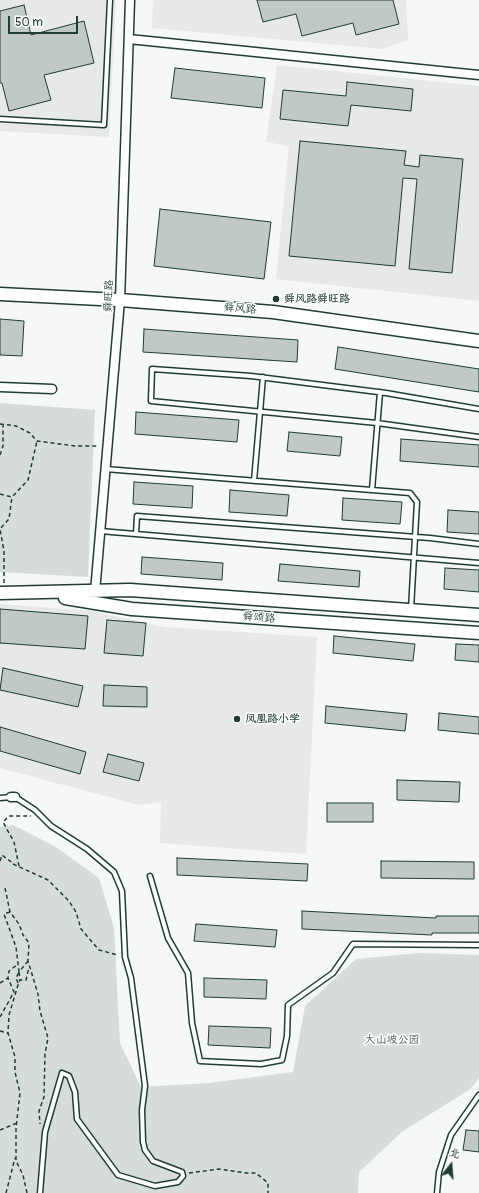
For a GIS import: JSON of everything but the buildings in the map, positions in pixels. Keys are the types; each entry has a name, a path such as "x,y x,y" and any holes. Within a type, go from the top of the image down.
{"main road":[{"name":"舜风路","path":"0,294 120,300 273,312 479,341"},
{"name":"舜颂路","path":"2,594 130,590 479,615"},
{"name":"舜颂路","path":"40,594 132,609 479,633"}],"street":[{"name":"舜旺路","path":"95,592 106,446 120,300 130,0"},
{"path":"129,39 479,75"},
{"path":"0,387 52,388"}],"lane":[{"path":"0,119 104,125 110,0"},
{"path":"479,409 380,392 263,377 152,369 151,401 377,423 479,438"},
{"path":"254,481 263,377"},
{"path":"372,490 380,392"},
{"path":"105,469 410,493 417,502 411,610"},
{"path":"136,534 136,516 415,537 479,544"},
{"path":"100,531 479,563"},
{"path":"0,798 13,797 34,809 51,826 87,849 114,872 122,890 126,957 131,978 145,1086 142,1110 145,1150 153,1161 182,1172 183,1176 178,1182 155,1186 118,1175 77,1119 75,1092 69,1076 62,1073 45,1132 40,1193"},
{"path":"150,876 168,938 188,973 192,1023 200,1061 261,1064 282,1060 287,1036 288,1005 333,973 353,944 479,945"},
{"path":"437,1193 439,1172 451,1135 479,1095"}],"path":[{"path":"0,424 16,426 30,433 37,441 75,446 106,446"},
{"path":"0,455 3,446 3,424"},
{"path":"2,594 4,551 0,529 9,519 12,496 28,480 37,441"},
{"path":"0,494 12,496"},
{"path":"13,864 20,866 14,842 4,822 9,816 30,817 33,815 34,809"},
{"path":"0,861 2,855 10,859 13,864 48,880 69,901 76,912 81,929 99,950 126,957"},
{"path":"5,888 10,912 19,924 23,936 29,943 28,961 38,994 40,1011 48,1038 45,1054 44,1097 39,1111 40,1128 45,1132"},
{"path":"0,1017 20,980 16,947 4,914 10,912"},
{"path":"27,1193 23,1175 16,1161 17,1123 20,1093 15,1072 15,1057 8,1033 9,1014 18,984 16,978 28,961"},
{"path":"14,992 8,978 9,971 18,964"},
{"path":"20,980 26,980 30,967"},
{"path":"0,983 8,978"},
{"path":"0,1031 8,1033"},
{"path":"0,1130 17,1123"},
{"path":"6,1193 16,1156"},
{"path":"182,1172 191,1173 220,1169 246,1174 256,1173 268,1183 268,1193"}],"shaded area":[{"path":"0,0 116,0 109,137 0,131"},
{"path":"153,0 406,0 408,40 383,49 152,28"},
{"path":"277,65 479,86 479,301 276,279 289,146 266,142"},
{"path":"0,604 93,611 164,627 317,637 306,854 160,843 161,802 139,805 0,768"}],"green space":[{"path":"0,403 95,410 88,577 0,572"},
{"name":"大山坡公园","path":"13,825 56,847 99,878 114,928 120,1043 141,1087 209,1083 293,1072 305,1006 356,959 419,953 479,955 479,1078 469,1090 403,1131 359,1172 358,1193 0,1193 0,827"}],"place":[{"name":"舜风路舜旺路","path":"276,299"},
{"name":"凤凰路小学","path":"237,719"}]}
